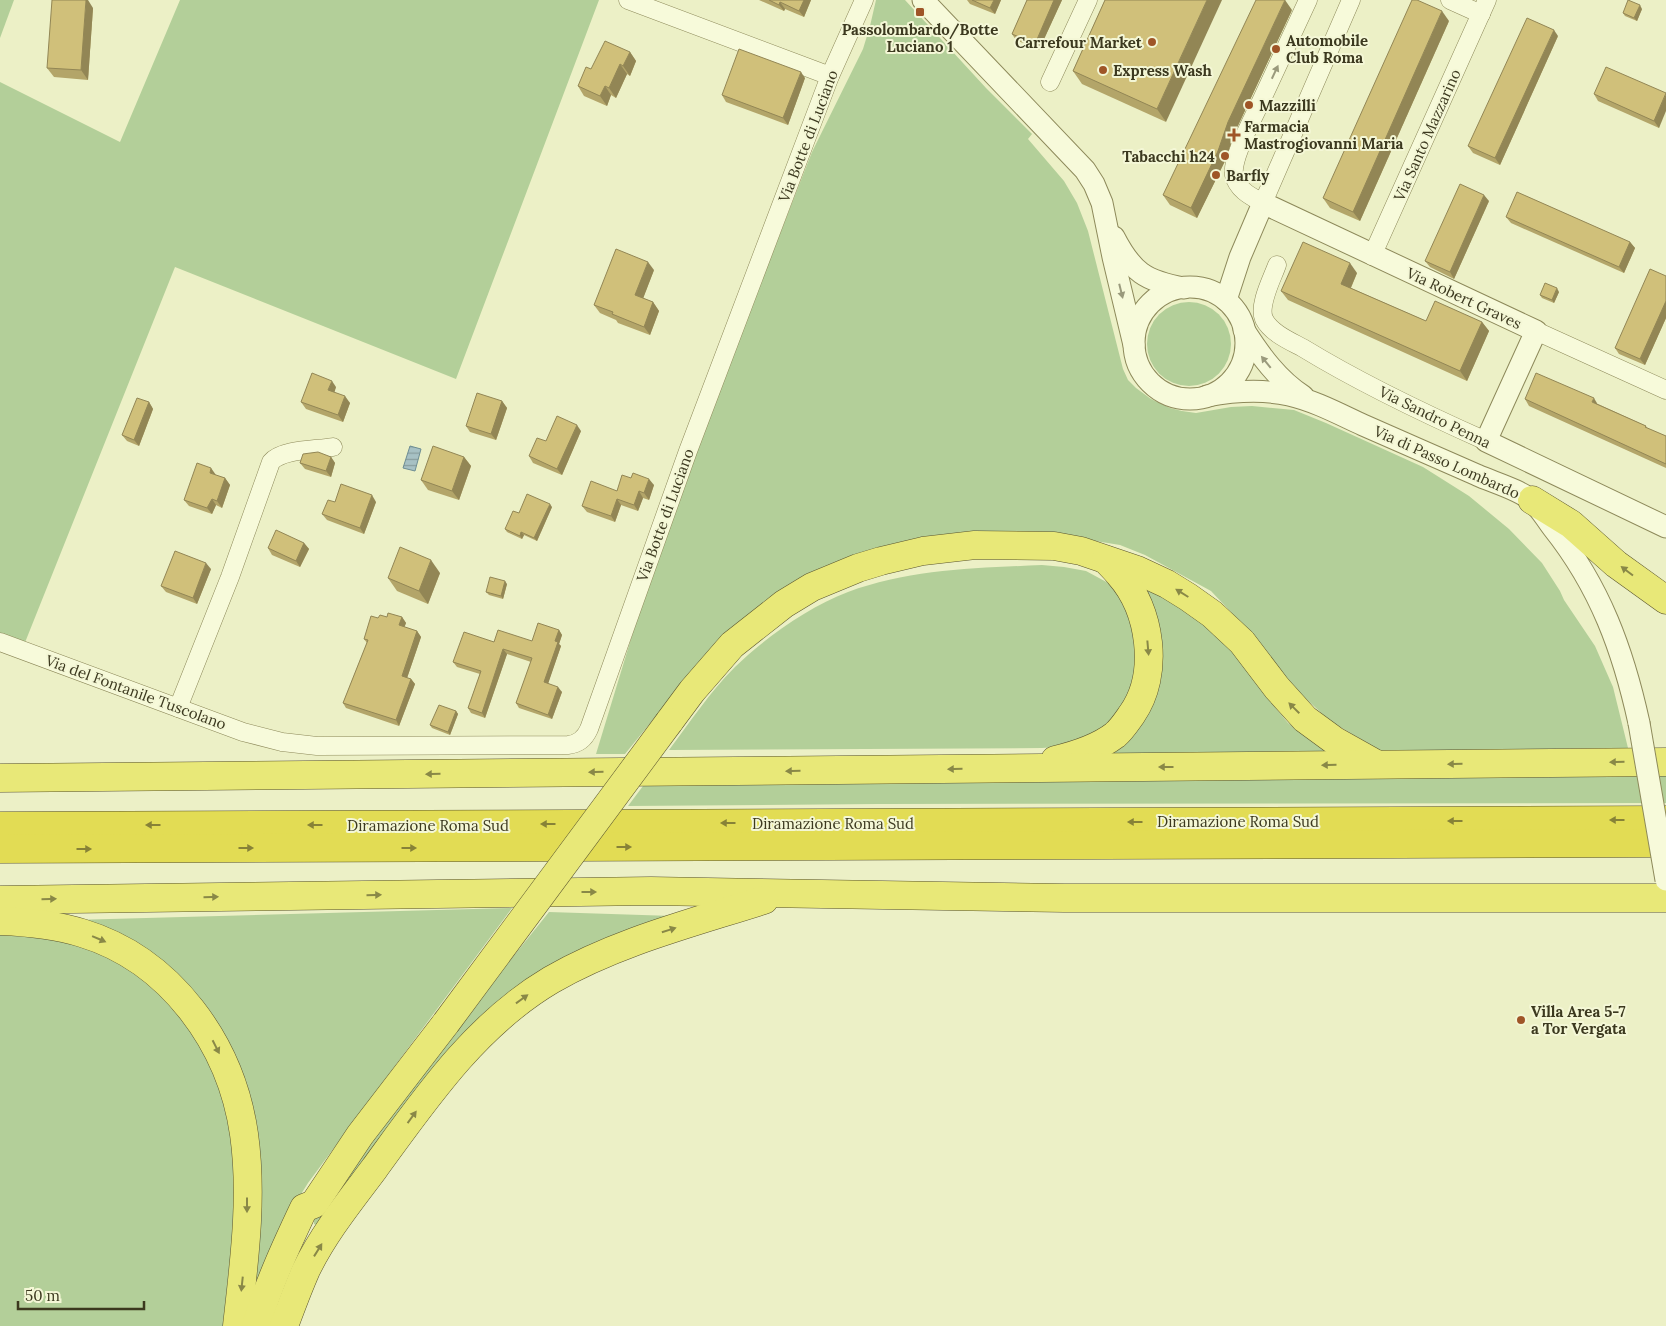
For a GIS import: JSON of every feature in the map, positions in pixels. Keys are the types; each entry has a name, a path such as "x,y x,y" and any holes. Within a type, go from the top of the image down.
{"highway":[{"path":"1532,500 1571,524 1616,564 1666,600"},
{"path":"268,1326 274,1304 290,1265 314,1214 314,1204 360,1135 446,1023 714,663 746,634 798,594 848,572 917,552 975,545 1023,545 1063,547 1090,554 1137,570 1167,584 1207,610 1242,642 1277,688 1305,718 1335,741 1378,765"},
{"path":"1004,768 1064,758 1101,744 1119,731 1142,695 1147,679 1149,658 1143,619 1128,586 1120,574 1105,560"},
{"path":"0,778 1666,762"},
{"name":"Diramazione Roma Sud","path":"0,826 1666,820"},
{"name":"Diramazione Roma Sud","path":"0,849 1666,844"},
{"path":"0,900 702,891 1064,898 1666,898"},
{"path":"284,1326 306,1270 341,1214 444,1074 504,1013 550,980 606,953 662,932 784,894"},
{"path":"0,921 58,927 81,932 130,954 149,967 174,990 193,1011 211,1037 227,1070 237,1100 244,1135 247,1210 246,1242 237,1326"},
{"path":"256,1326 263,1302 304,1208 314,1204"}],"street":[{"path":"628,0 830,76"},
{"name":"Via Botte di Luciano","path":"272,740 317,746 568,745 575,744 585,736 688,451 830,76 864,0"},
{"path":"923,0 1085,170 1098,190 1114,236 1121,250 1137,270 1156,282 1210,291 1226,300 1237,314 1246,339 1244,357 1237,373 1224,387 1207,396 1189,399 1179,398 1162,392 1147,380 1138,364 1104,209"},
{"path":"1050,82 1088,0"},
{"path":"1264,203 1247,194 1240,187 1235,178 1234,167 1243,141 1308,0"},
{"path":"1226,300 1240,257 1351,0"},
{"name":"Via Santo Mazzarino","path":"1372,256 1484,7 1450,0"},
{"name":"Via Robert Graves","path":"1264,203 1372,256 1666,390"},
{"name":"Via Sandro Penna","path":"1278,265 1262,307 1264,318 1273,330 1332,366 1370,386 1666,527"},
{"path":"1134,345 1137,327 1146,310 1158,297 1184,288"},
{"name":"Via di Passo Lombardo","path":"1244,330 1256,350 1279,377 1294,390 1316,404"},
{"path":"1486,441 1536,331"},
{"name":"Via di Passo Lombardo","path":"1207,396 1234,391 1271,392 1291,395 1316,404 1532,500 1591,584 1620,649 1639,723 1666,880"},
{"path":"178,708 230,577 271,462 274,458 284,453 333,448"},
{"name":"Via del Fontanile Tuscolano","path":"0,642 243,732 272,740"}],"green space":[{"path":"0,0 14,0 0,38"},
{"path":"180,0 599,0 456,379 175,267 22,650 0,642 0,82 120,142"},
{"path":"876,0 905,0 986,88 1032,134 1028,139 1064,181 1077,203 1088,231 1123,369 1128,380 1136,388 1151,399 1170,408 1196,413 1231,407 1252,406 1294,410 1423,467 1469,496 1509,529 1542,563 1595,646 1613,687 1628,748 1381,751 1330,721 1302,695 1249,631 1211,591 1145,555 1120,545 1083,539 918,546 703,658 625,754 596,754 641,606 709,415 812,152 863,49"},
{"path":"1181,302 1197,302 1213,309 1224,320 1231,336 1228,360 1219,374 1213,379 1197,386 1181,386 1165,379 1154,368 1147,352 1147,336 1154,320 1165,309"},
{"path":"1042,565 1086,571 1112,585 1129,606 1140,679 1107,730 1057,747 1042,748 669,750 709,697 735,667 788,624 833,598 871,584 919,574"},
{"path":"1138,587 1166,596 1187,608 1230,646 1288,723 1331,755 1102,754 1145,713"},
{"path":"1666,775 1666,803 628,806 646,782"},
{"path":"512,908 308,1183 288,1215 253,1299 256,1169 223,1045 73,920"},
{"path":"549,912 673,916 526,985 317,1225 314,1224 314,1220 370,1140 455,1029"},
{"path":"0,930 45,935 104,954 145,979 181,1017 199,1044 216,1079 233,1127 237,1196 223,1326 0,1326"}],"water":[{"path":"410,446 421,449 415,471 403,468"}],"building":[{"path":"52,0 86,0 81,70 47,68"},
{"path":"769,0 804,0 799,11 780,2 779,5"},
{"path":"972,0 994,0 990,8"},
{"path":"1027,0 1054,0 1035,44 1012,34"},
{"name":"Carrefour Market","path":"1105,0 1207,0 1157,109 1073,71"},
{"path":"1256,0 1285,0 1228,122 1218,151 1191,208 1163,195"},
{"path":"1412,0 1417,0 1442,11 1353,212 1323,198"},
{"path":"1628,0 1640,5 1634,18 1623,13"},
{"path":"1527,18 1554,30 1495,158 1468,146"},
{"path":"605,41 630,52 623,66 620,64 609,88 605,86 600,96 578,86 586,67 591,69"},
{"path":"739,49 801,72 783,118 722,95"},
{"path":"1606,67 1666,93 1654,121 1594,94"},
{"path":"1460,184 1484,195 1450,272 1425,261"},
{"path":"1517,192 1630,242 1619,267 1506,217"},
{"path":"1303,242 1350,263 1341,284 1426,321 1435,301 1482,322 1460,371 1281,291"},
{"path":"616,249 648,262 635,295 653,302 644,327 594,305"},
{"path":"1650,269 1666,276 1666,301 1640,359 1615,348"},
{"path":"1545,283 1557,288 1552,300 1540,295"},
{"path":"312,373 332,381 328,390 345,396 338,415 301,402"},
{"path":"1536,373 1594,398 1592,402 1666,436 1666,464 1525,399"},
{"path":"477,393 502,401 491,434 466,426"},
{"path":"137,398 149,402 134,440 122,435"},
{"path":"557,416 577,425 557,469 529,456 537,438 546,441"},
{"path":"433,446 464,457 452,491 421,480"},
{"path":"318,452 331,457 326,471 300,463 303,454"},
{"path":"197,463 211,468 210,473 225,478 217,501 212,499 207,508 184,500"},
{"path":"633,473 649,479 644,493 639,491 634,505 617,499 611,516 582,506 591,481 617,491 622,475 631,478"},
{"path":"341,484 372,495 360,528 322,514 328,500 335,502"},
{"path":"527,494 550,504 534,538 521,532 520,536 505,529 513,511 519,513"},
{"path":"276,530 304,543 296,561 268,548"},
{"path":"400,547 431,560 419,591 388,578"},
{"path":"175,551 206,563 193,598 161,586"},
{"path":"490,577 505,581 501,596 486,592"},
{"path":"388,613 402,617 399,625 417,631 402,676 411,679 396,720 343,703 368,640 364,639 371,616 378,618 380,615 387,617"},
{"path":"538,623 559,630 555,641 558,642 544,682 558,687 548,715 516,703 532,658 503,649 482,713 468,708 481,671 453,662 464,632 494,642 498,630 532,641"},
{"path":"439,705 456,711 448,732 430,725"}],"place":[{"name":"Passolombardo/Botte Luciano 1","path":"920,12"},
{"name":"Carrefour Market","path":"1152,42"},
{"name":"Automobile Club Roma","path":"1276,49"},
{"name":"Express Wash","path":"1103,70"},
{"name":"Mazzilli","path":"1249,105"},
{"name":"Farmacia Mastrogiovanni Maria","path":"1234,135"},
{"name":"Tabacchi h24","path":"1225,156"},
{"name":"Barfly","path":"1216,175"},
{"name":"Villa Area 5-7 a Tor Vergata","path":"1521,1020"}]}
